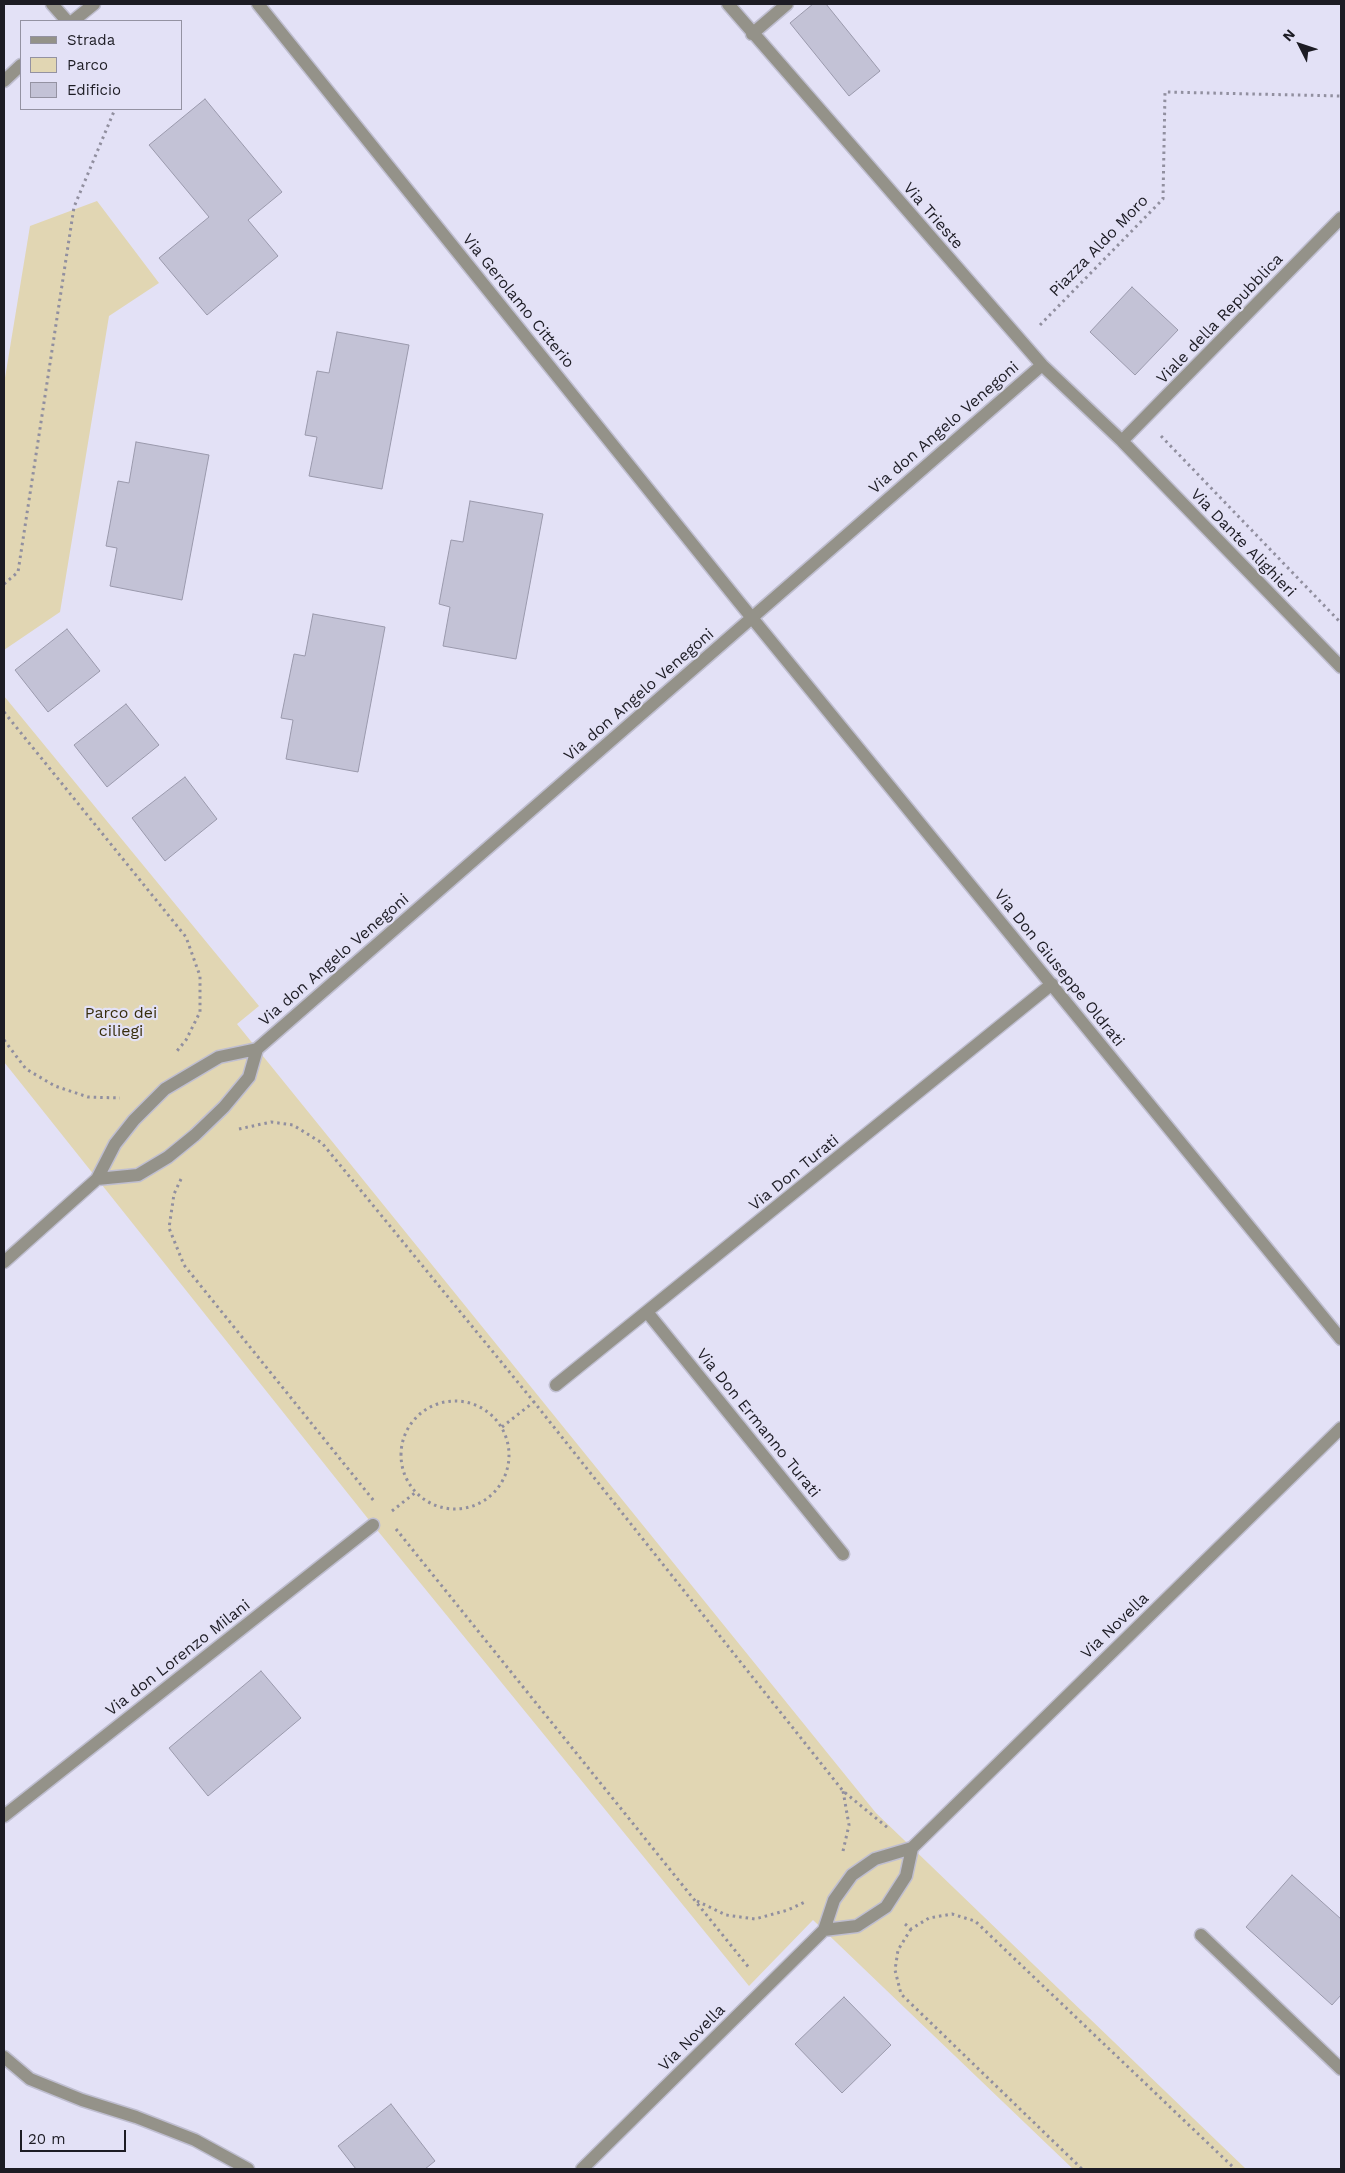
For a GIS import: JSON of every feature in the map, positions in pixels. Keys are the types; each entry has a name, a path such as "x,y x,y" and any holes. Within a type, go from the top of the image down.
{"street":[{"path":"52,4 66,20"},
{"path":"74,20 94,4"},
{"name":"Via Gerolamo Citterio","path":"258,4 752,618"},
{"name":"Via Trieste","path":"728,4 752,34 1023,343 1042,364 1122,441"},
{"path":"752,34 787,4"},
{"path":"4,81 20,66"},
{"name":"Viale della Repubblica","path":"1122,441 1341,218"},
{"name":"Via don Angelo Venegoni","path":"4,1262 97,1179 115,1144 134,1120 165,1089 219,1057 257,1049 1042,364"},
{"name":"Via Dante Alighieri","path":"1122,441 1341,667"},
{"name":"Via Don Giuseppe Oldrati","path":"752,618 1341,1339"},
{"name":"Via Don Turati","path":"556,1385 1052,984"},
{"name":"Via don Angelo Venegoni","path":"97,1179 138,1175 168,1157 195,1135 224,1107 249,1077 257,1049"},
{"name":"Via Don Ermanno Turati","path":"647,1312 843,1554"},
{"name":"Via Novella","path":"582,2169 824,1930 834,1900 852,1874 875,1860 912,1848 1341,1428"},
{"name":"Via don Lorenzo Milani","path":"4,1816 373,1525"},
{"path":"824,1930 857,1926 886,1907 906,1876 912,1848"},
{"path":"1201,1935 1341,2067"},
{"path":"4,2057 30,2078 82,2100 136,2117 195,2140 248,2169"}],"path":[{"name":"Piazza Aldo Moro","path":"1023,343 1163,198 1165,92 1341,96"},
{"path":"4,584 18,572 74,207 115,110"},
{"path":"1145,419 1341,623"},
{"path":"4,712 186,937 200,976 200,1012 186,1040 174,1055"},
{"path":"4,1040 26,1069 55,1086 88,1097 121,1098"},
{"path":"235,1129 272,1122 293,1125 322,1143 534,1402 843,1791 912,1848"},
{"path":"182,1178 174,1194 169,1228 184,1265 765,1990"},
{"path":"502,1426 556,1385"},
{"path":"460,1400 479,1406 492,1414 502,1426 508,1443 509,1458 502,1481 486,1500 470,1507 448,1509 431,1504 408,1483 402,1466 402,1446 408,1428 421,1412 439,1403 460,1400"},
{"path":"373,1525 416,1492"},
{"path":"841,1857 849,1825 843,1791"},
{"path":"694,1900 726,1915 755,1919 788,1910 815,1897"},
{"path":"886,1907 911,1929"},
{"path":"1082,2169 901,1994 895,1970 898,1950 911,1929 930,1918 952,1914 976,1921 1235,2169"}],"green space":[{"path":"97,201 159,283 109,316 60,612 4,650 4,384 30,226"},
{"name":"Parco dei ciliegi","path":"4,696 259,1006 237,1024 876,1813 1246,2169 1073,2169 813,1920 749,1986 373,1525 4,1062"}],"building":[{"path":"813,4 826,4 880,71 849,96 790,23"},
{"path":"205,99 282,192 248,220 278,256 207,315 159,258 209,217 149,145"},
{"path":"1132,287 1178,330 1135,375 1090,332"},
{"path":"337,332 409,345 382,489 309,476 317,437 305,435 317,371 329,373"},
{"path":"136,442 209,455 182,600 110,586 117,548 106,546 118,481 129,483"},
{"path":"470,501 543,514 516,659 443,646 450,607 439,604 451,540 463,542"},
{"path":"313,614 385,627 358,772 286,759 293,720 281,718 294,654 305,656"},
{"path":"67,629 100,671 48,712 15,670"},
{"path":"126,704 159,745 107,787 74,745"},
{"path":"185,777 217,819 165,861 132,818"},
{"path":"261,1671 301,1718 208,1796 169,1748"},
{"path":"1292,1875 1341,1919 1341,1995 1332,2005 1246,1927"},
{"path":"844,1997 891,2045 842,2093 795,2044"},
{"path":"391,2104 435,2161 425,2169 356,2169 338,2146"}]}
